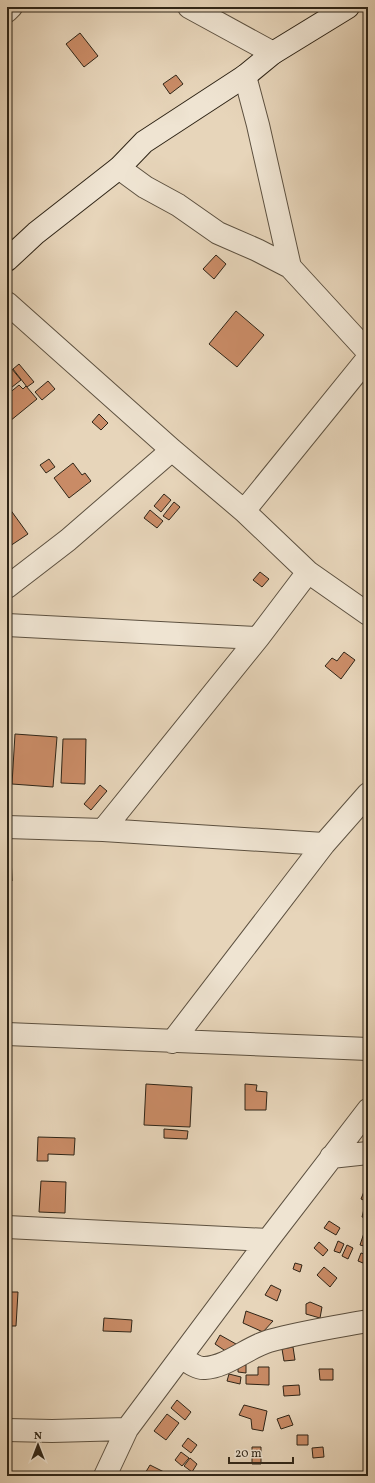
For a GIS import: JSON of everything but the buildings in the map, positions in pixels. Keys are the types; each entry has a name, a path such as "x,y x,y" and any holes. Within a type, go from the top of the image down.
{"street":[{"path":"7,11 11,7"},
{"path":"188,7 273,54"},
{"path":"7,260 36,234 119,168 144,142 245,76 273,54 348,7"},
{"path":"245,76 258,125 290,267"},
{"path":"119,168 145,187 178,205 218,233 258,250 290,267 368,352"},
{"path":"7,303 172,450 244,511 308,572 368,614"},
{"path":"244,511 368,358"},
{"path":"7,587 68,540 172,450"},
{"path":"103,830 258,638 308,572"},
{"path":"7,625 258,638"},
{"path":"172,1042 324,844 368,794"},
{"path":"7,827 103,830 324,844"},
{"path":"7,1034 368,1049"},
{"path":"105,1476 127,1429 268,1240 368,1110"},
{"path":"331,1157 368,1153"},
{"path":"7,1227 268,1240"},
{"path":"181,1357 204,1369 222,1363 269,1341 368,1321"},
{"path":"7,1430 52,1431 127,1429"}]}
